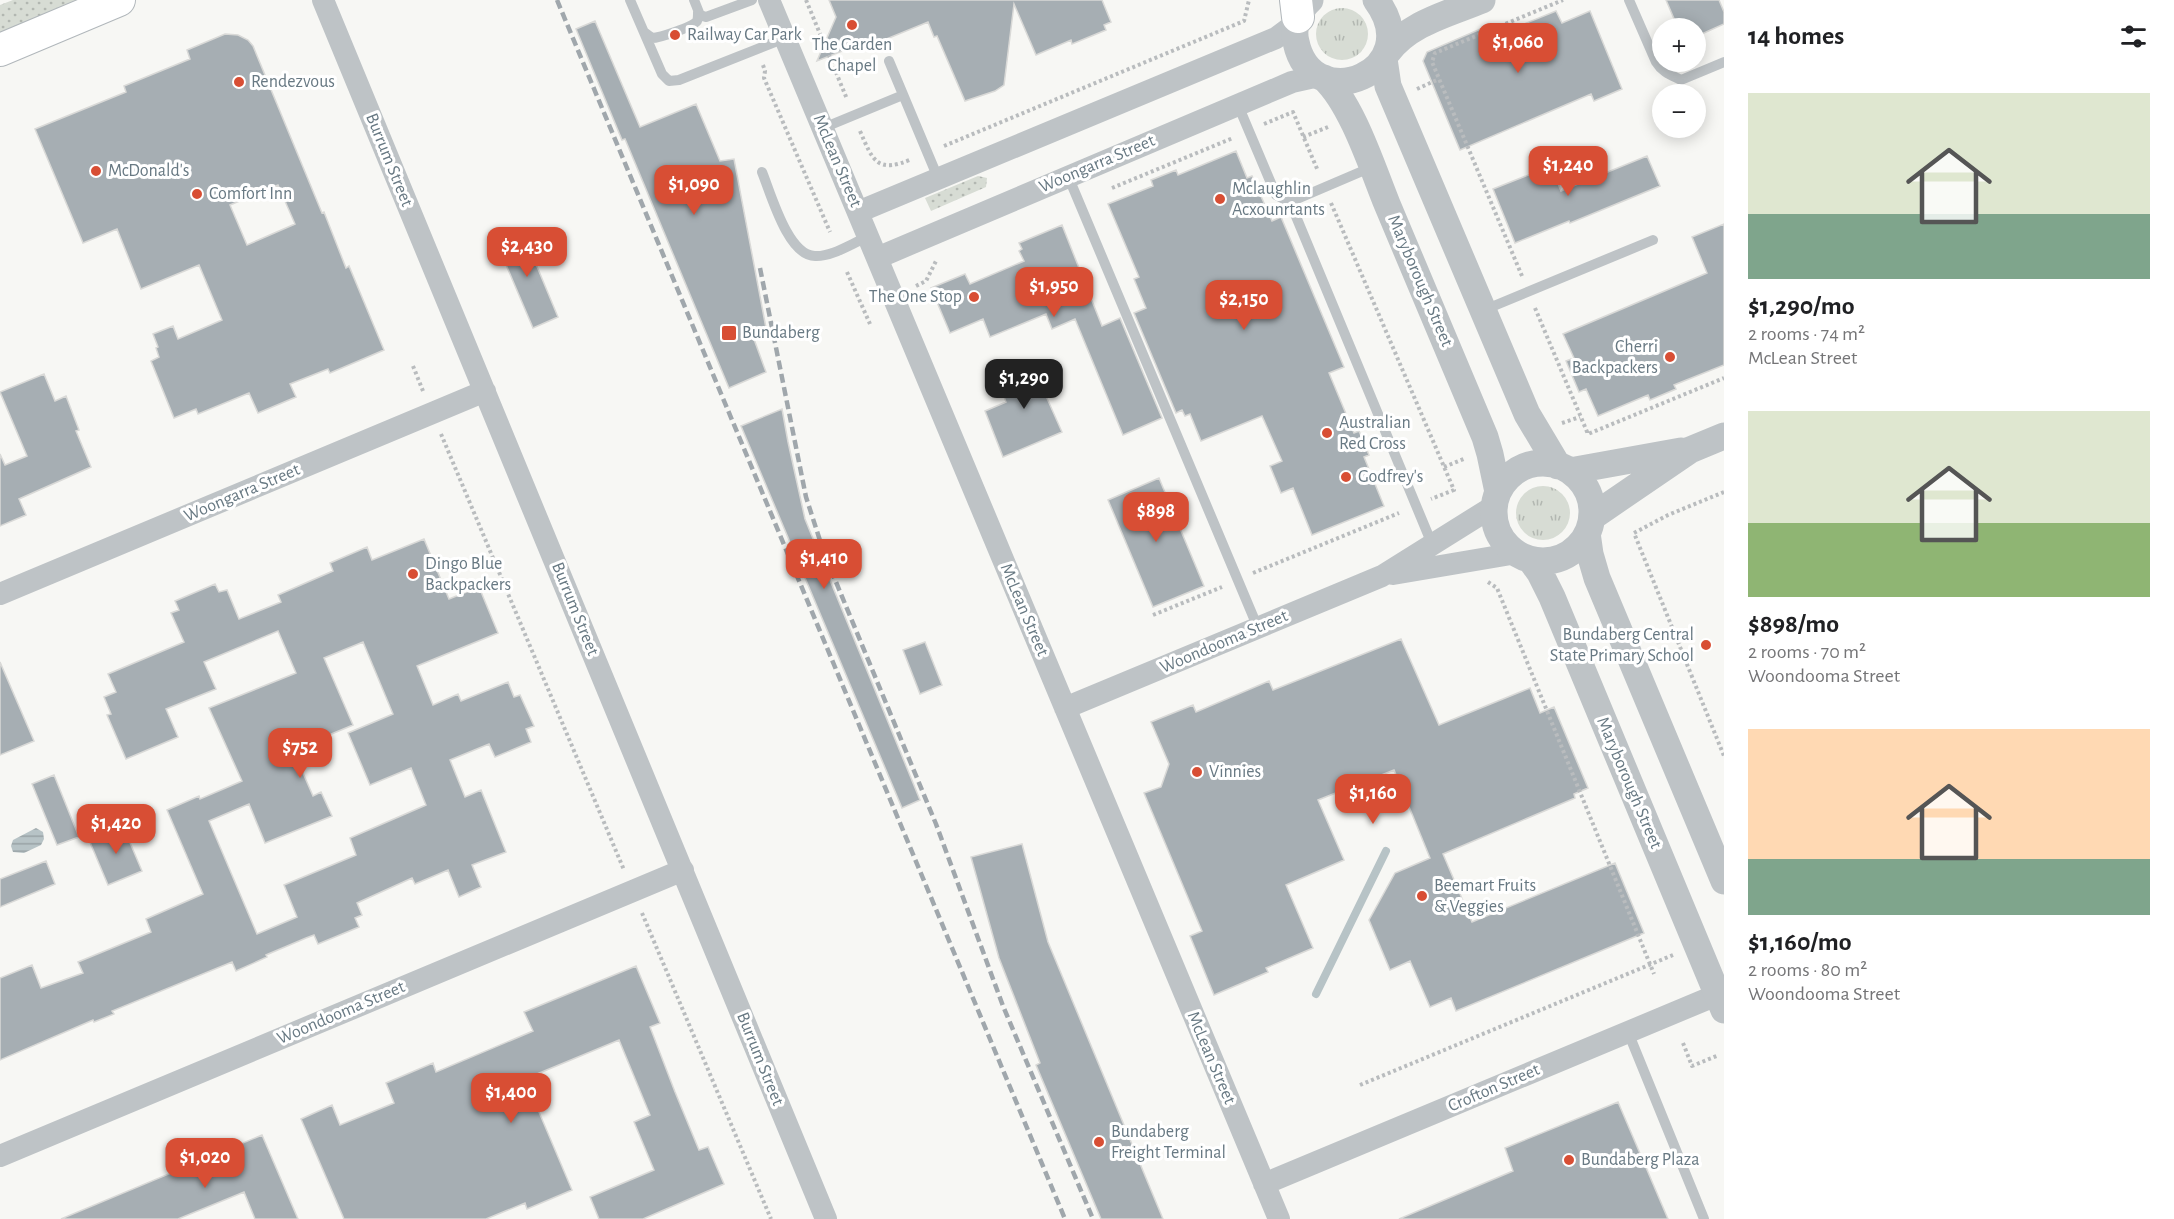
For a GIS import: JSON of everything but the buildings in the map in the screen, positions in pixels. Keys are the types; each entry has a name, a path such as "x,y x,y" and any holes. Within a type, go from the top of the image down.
{"main road":[{"path":"0,50 119,0"}],"street":[{"name":"Burrum Street","path":"323,0 826,1219"},
{"name":"McLean Street","path":"769,0 1279,1219"},
{"path":"1376,0 1385,11 1390,24 1390,39 1385,56 1388,86 1527,414 1564,468 1580,480 1587,491 1591,504 1590,554 1598,578 1724,881"},
{"path":"1321,77 1337,82 1364,77 1375,69 1394,43 1410,30 1482,0"},
{"path":"858,212 1276,38 1300,10"},
{"name":"Maryborough Street","path":"1300,10 1295,38 1298,53 1307,66 1334,88 1343,100 1485,437 1496,499"},
{"name":"Woongarra Street","path":"877,258 1292,82 1321,77"},
{"name":"Woongarra Street","path":"0,594 484,391"},
{"path":"1690,450 1564,468 1544,463 1530,465 1516,471 1506,480 1496,499 1494,520 1499,533 1507,544 1524,556 1543,561 1557,559 1580,544 1589,525 1690,450 1724,435"},
{"name":"Woondooma Street","path":"1065,708 1382,576 1496,499"},
{"name":"Woondooma Street","path":"1382,576 1493,556 1524,556"},
{"name":"Maryborough Street","path":"1524,556 1540,573 1552,597 1722,999"},
{"name":"Woondooma Street","path":"0,1156 682,870"},
{"name":"Crofton Street","path":"1264,1184 1628,1032 1722,999"}],"lane":[{"path":"630,0 662,74 669,81 679,80 785,38"},
{"path":"644,31 652,38 660,38 694,24 697,22 698,12 694,0"},
{"path":"698,12 703,17 710,17 752,0"},
{"path":"1629,0 1656,62 1667,74 1681,80 1724,62"},
{"path":"890,61 938,178"},
{"path":"823,128 903,95"},
{"path":"1238,105 1276,195 1290,202 1432,544"},
{"path":"1290,202 1372,167"},
{"path":"762,172 788,236 805,254 815,256 827,254 868,237"},
{"path":"1068,176 1258,628"},
{"path":"1484,310 1653,240"},
{"path":"1628,1032 1704,1219"}],"path":[{"path":"806,0 870,155 880,165 898,165 1244,21 1249,0"},
{"path":"1563,0 1436,53 1432,62 1588,434 1724,378"},
{"path":"756,49 765,71 764,78 830,232"},
{"path":"1411,92 1439,79"},
{"path":"1079,201 1293,112 1454,490 1153,615"},
{"path":"1304,137 1331,125"},
{"path":"916,285 926,281 934,261 943,258"},
{"path":"847,272 870,324"},
{"path":"863,308 870,305"},
{"path":"413,366 771,1219"},
{"path":"1444,467 1471,456"},
{"path":"1724,492 1668,515 1634,533 1724,756"},
{"path":"1487,581 1497,588 1654,974"},
{"path":"1359,1085 1677,954"},
{"path":"1683,1043 1692,1066 1719,1055"}],"green space":[{"path":"13,0 86,0 0,36 0,5"},
{"path":"1337,8 1347,8 1361,15 1368,34 1361,53 1347,60 1337,60 1327,56 1320,49 1316,39 1316,29 1320,19 1327,12"},
{"path":"978,176 987,178 986,187 931,211 925,198"},
{"path":"1543,486 1553,488 1562,494 1568,503 1570,513 1568,523 1562,532 1553,538 1543,540 1533,538 1524,532 1518,523 1516,513 1518,503 1524,494 1533,488"}],"shaded area":[{"path":"36,828 43,832 44,839 41,845 24,853 13,852 11,846 13,840"}],"waterway":[{"path":"1316,994 1386,851"}],"railway":[{"path":"557,0 1065,1219"},
{"path":"760,268 806,497 824,553 936,824 1003,1006 1093,1219"}],"place":[{"name":"The Garden Chapel","path":"852,25"},
{"name":"Railway Car Park","path":"675,35"},
{"name":"Rendezvous","path":"239,82"},
{"name":"McDonald's","path":"96,171"},
{"name":"Comfort Inn","path":"197,194"},
{"name":"Mclaughlin Acxounrtants","path":"1220,199"},
{"name":"The One Stop","path":"974,297"},
{"name":"Bundaberg","path":"729,333"},
{"name":"Cherri Backpackers","path":"1670,357"},
{"name":"Australian Red Cross","path":"1327,433"},
{"name":"Godfrey's","path":"1346,477"},
{"name":"Dingo Blue Backpackers","path":"413,574"},
{"name":"Bundaberg Central State Primary School","path":"1706,645"},
{"name":"Vinnies","path":"1197,772"},
{"name":"Beemart Fruits & Veggies","path":"1422,896"},
{"name":"Bundaberg Freight Terminal","path":"1099,1142"},
{"name":"Bundaberg Plaza","path":"1569,1160"}]}
